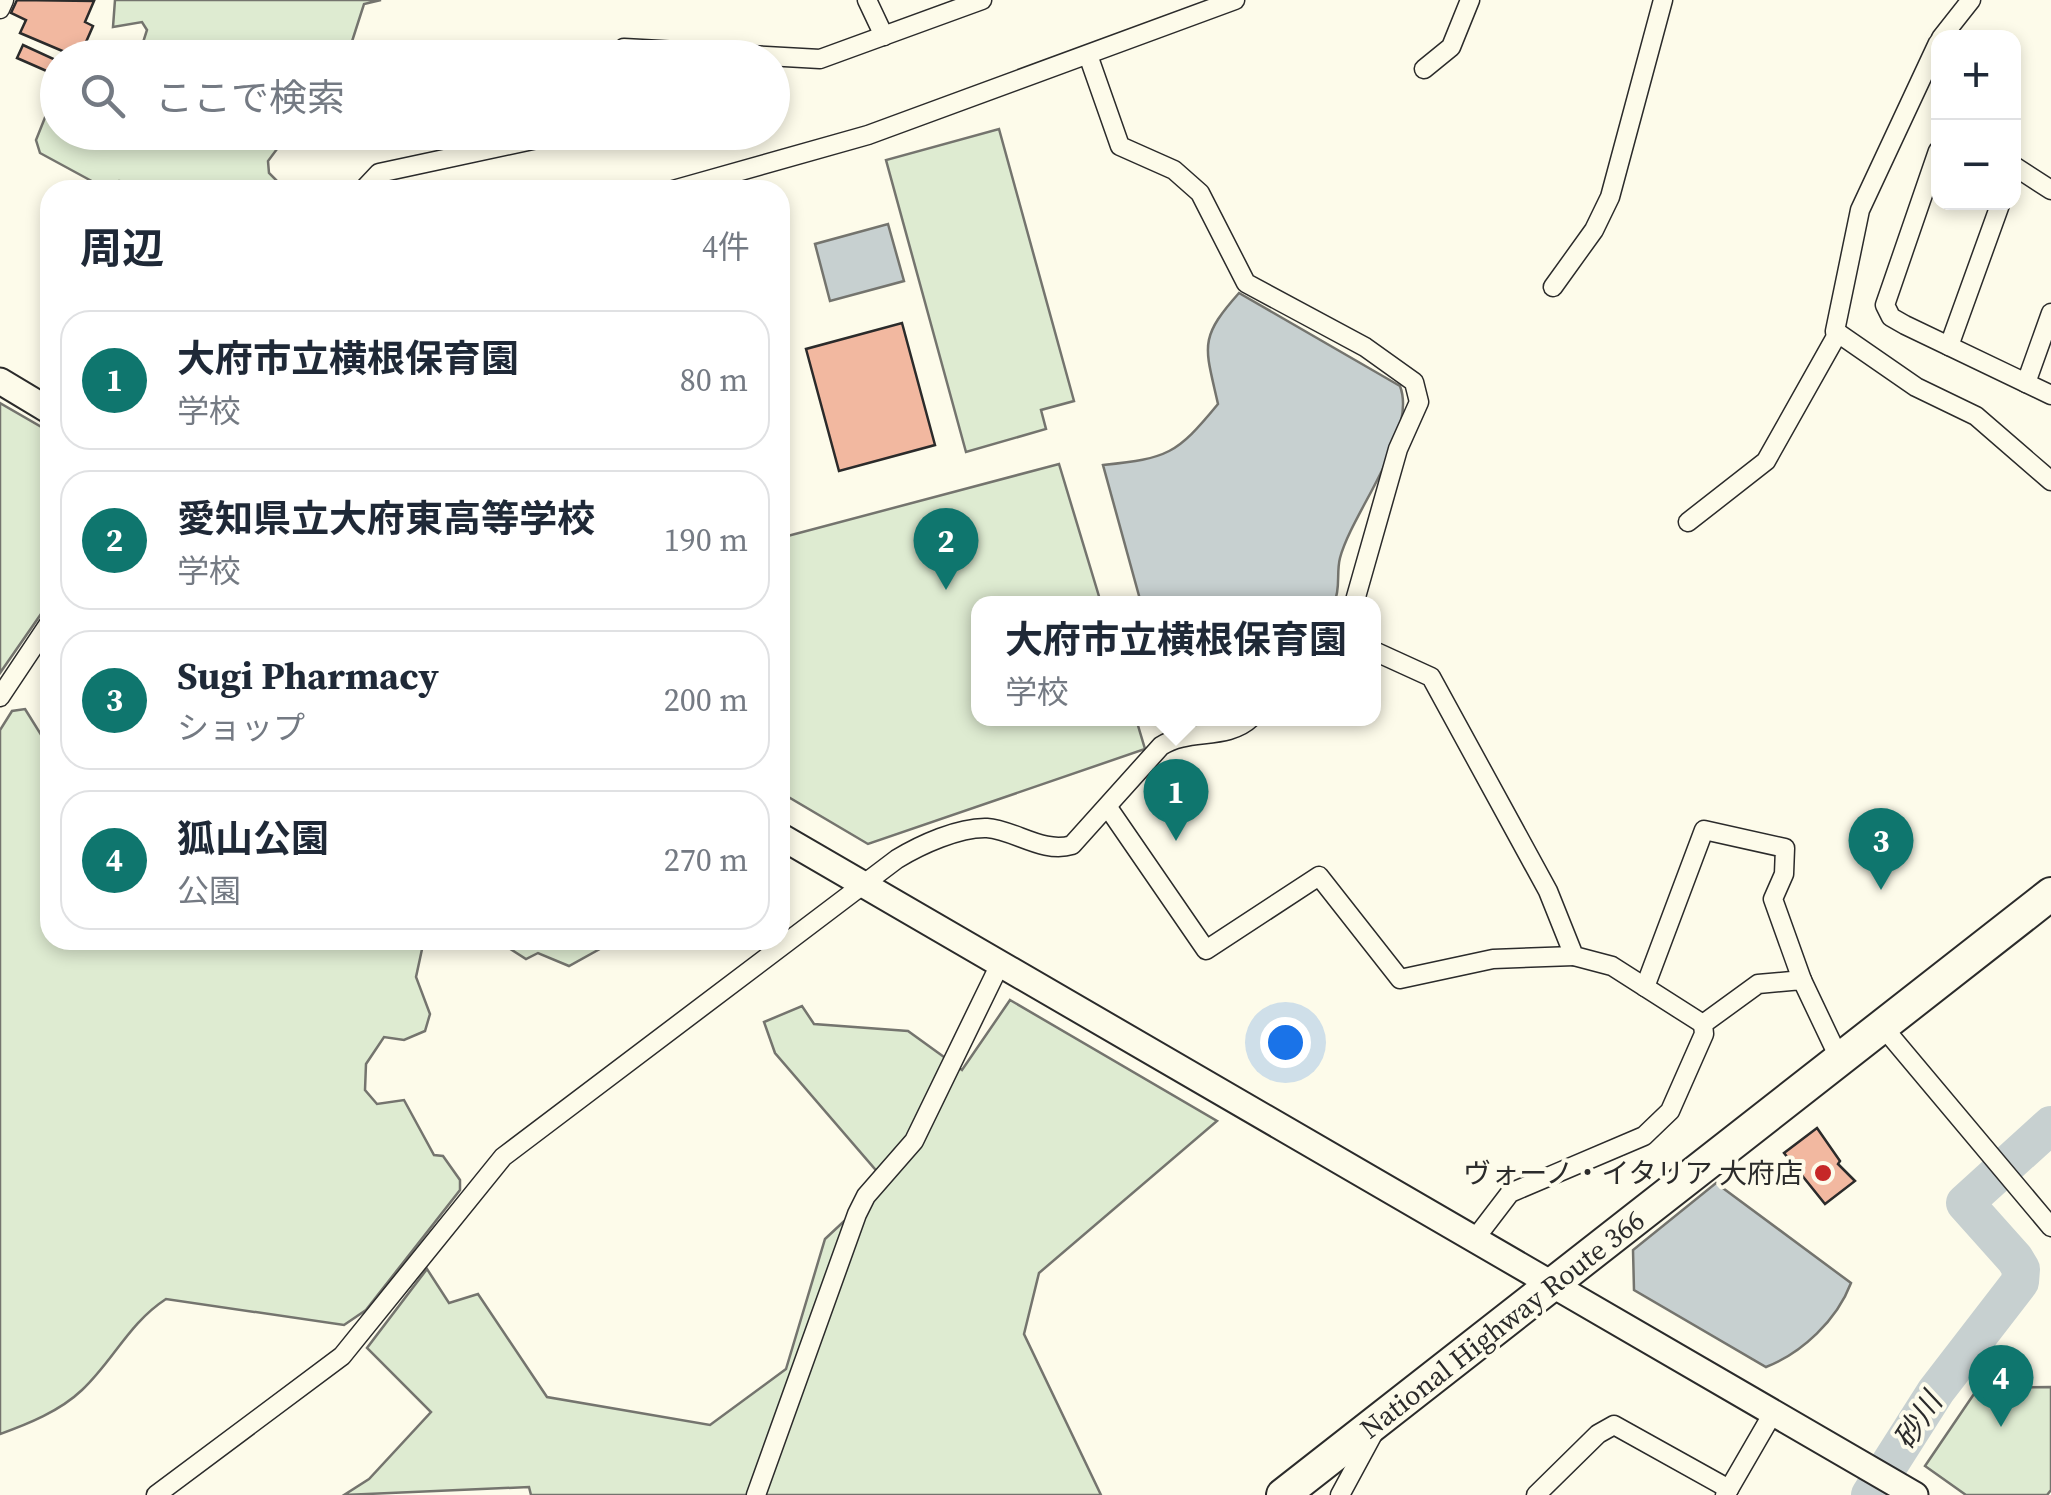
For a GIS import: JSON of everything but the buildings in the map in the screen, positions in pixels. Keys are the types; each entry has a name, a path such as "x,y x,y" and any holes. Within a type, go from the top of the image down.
{"highway":[{"name":"National Highway Route 366","path":"1283,1495 2051,894"}],"street":[{"path":"0,9 4,0"},
{"path":"866,0 884,36"},
{"path":"790,57 820,59 982,0"},
{"path":"709,180 868,135 1088,55 1200,5 1235,0"},
{"path":"1424,69 1451,47 1470,0"},
{"path":"1554,287 1594,230 1610,197 1662,0"},
{"path":"1948,30 1972,0"},
{"path":"1088,55 1120,146 1174,170 1200,193 1246,283 1365,347 1414,382 1418,402 1398,449 1356,596"},
{"path":"1688,522 1766,461 1838,334 1860,210 1904,107 1931,57"},
{"path":"372,180 378,173 486,150"},
{"path":"1931,171 1885,305 1892,317 2051,394"},
{"path":"2021,171 2051,190"},
{"path":"1949,346 1997,210"},
{"path":"2026,383 2051,313"},
{"path":"1838,334 1916,387 1976,416 2051,481"},
{"path":"0,381 40,405"},
{"path":"0,697 40,637"},
{"path":"1381,654 1430,676 1548,891 1574,956"},
{"path":"790,942 916,847 982,828 1050,846 1072,845 1172,738 1235,730 1240,726"},
{"path":"1108,809 1206,950 1319,876 1400,979 1492,959 1574,956 1612,966 1702,1024 1704,1034 1670,1111 1644,1136 1510,1193 1474,1240"},
{"path":"1645,988 1704,830 1785,848 1784,874 1772,899 1802,980 1840,1060"},
{"path":"790,841 868,883 1547,1286 1909,1492"},
{"path":"156,1495 342,1356 503,1158 779,950"},
{"path":"756,1495 857,1214 866,1196 914,1141 1001,962"},
{"path":"1702,1024 1758,984 1802,980"},
{"path":"1883,1028 2051,1227"},
{"path":"1536,1495 1598,1434 1614,1425 1727,1492 1773,1414"},
{"path":"1340,1495 1380,1421"}],"green space":[{"path":"115,0 381,0 364,4 352,40 144,40 147,30 142,22 113,27"},
{"path":"999,129 1074,401 1041,410 1046,429 966,452 886,160"},
{"path":"40,130 40,150 276,150 268,161 269,173 276,180 90,180 40,153 36,140"},
{"path":"0,403 40,426 40,615 0,673"},
{"path":"1059,464 1099,596 971,596 971,726 1138,726 1145,749 868,844 790,798 790,535"},
{"path":"25,709 40,733 40,950 422,950 416,977 430,1014 425,1031 404,1040 384,1037 366,1064 365,1090 377,1104 404,1100 434,1155 443,1156 460,1180 460,1190 366,1310 344,1325 166,1299 142,1319 73,1398 0,1434 0,730 12,711"},
{"path":"512,950 598,950 569,966 538,953 526,959"},
{"path":"1010,1000 1217,1121 1039,1273 1024,1334 1101,1495 531,1495 529,1487 344,1495 369,1479 431,1412 367,1348 427,1269 449,1303 478,1294 547,1397 710,1425 786,1369 825,1239 886,1182 775,1053 764,1022 802,1006 814,1024 908,1031 962,1070"},
{"path":"2051,1387 2051,1490 2047,1495 1966,1495 1925,1466 1978,1388"}],"shaded area":[{"path":"888,224 904,281 830,301 815,244"},
{"path":"1239,293 1400,386 1400,426 1347,539 1340,558 1336,596 1139,596 1103,465 1142,460 1169,451 1218,404 1208,344"},
{"path":"1716,1183 1851,1283 1837,1310 1817,1334 1766,1367 1634,1290 1633,1250"}],"waterway":[{"name":"砂川","path":"1870,1495 1936,1391 2020,1282 2021,1269 2015,1259 1965,1203 2051,1125"}],"place":[{"name":"愛知県立大府東高等学校","path":"946,590"},
{"name":"大府市立横根保育園","path":"1176,841"},
{"name":"Sugi Pharmacy","path":"1881,890"},
{"name":"ヴォーノ・イタリア 大府店","path":"1823,1173"},
{"name":"狐山公園","path":"2001,1427"}]}
